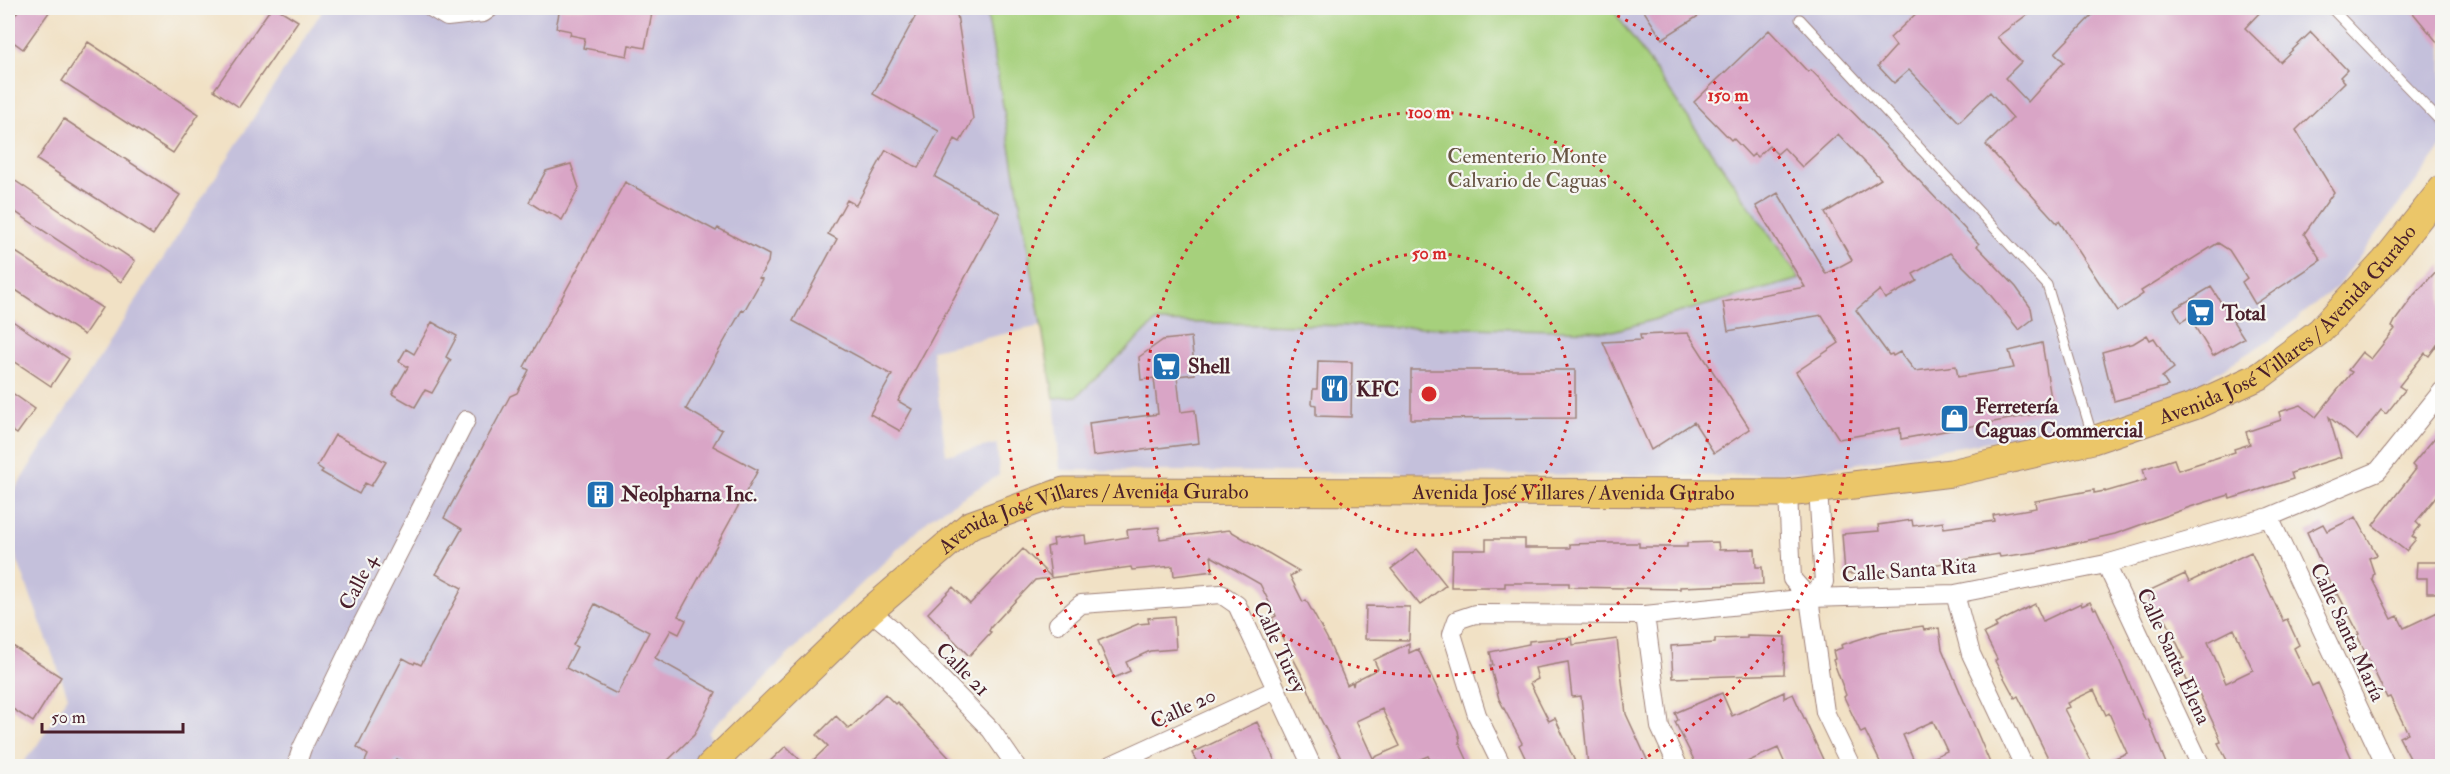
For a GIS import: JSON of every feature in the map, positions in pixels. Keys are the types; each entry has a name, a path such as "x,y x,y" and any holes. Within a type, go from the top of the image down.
{"main road":[{"name":"Avenida José Villares / Avenida Gurabo","path":"710,766 870,611 970,525 1064,491 1788,493 1951,473 2093,440 2194,406 2260,376 2320,331 2385,261 2442,189"}],"street":[{"path":"432,8 447,17 483,13 490,8"},
{"name":"Calle Santa Rita","path":"1502,766 1478,715 1452,634 1457,620 1476,614 1645,615 1809,598 1955,594 2106,564 2270,517 2378,471 2442,391"},
{"name":"Calle 4","path":"296,766 302,748 356,636 466,420"},
{"path":"1809,598 1824,582 1818,489"},
{"path":"1788,493 1792,579 1809,598 1825,712 1851,766"},
{"name":"Calle Santa María","path":"2270,517 2386,766"},
{"name":"Calle Santa Elena","path":"2106,564 2201,766"},
{"name":"Calle Turey","path":"1058,624 1081,604 1221,594 1237,605 1312,766"},
{"path":"1955,594 1971,654 2024,766"},
{"name":"Calle 21","path":"870,611 891,628 992,730 1016,766"},
{"path":"1645,615 1660,727 1678,766"},
{"name":"Calle 20","path":"1109,766 1275,690"}],"lane":[{"path":"2331,8 2442,123"},
{"path":"1800,19 2047,285 2093,440"}],"shaded area":[{"path":"324,8 986,8 1041,326 932,350 946,455 997,444 999,475 931,517 708,732 724,766 20,766 36,747 68,696 8,535 8,500"},
{"path":"1612,8 2442,8 2442,147 2337,287 2272,338 2178,397 2063,429 1812,471 1723,476 1060,470 1054,398 1077,396 1156,322 1613,331 1799,279"}],"green space":[{"name":"Cementerio Monte Calvario de Caguas","path":"986,8 1612,8 1800,279 1613,331 1156,322 1077,396 1054,398"}],"building":[{"path":"20,8 52,8 23,49 8,38 8,25"},
{"path":"271,8 277,8 298,21 239,107 214,90"},
{"path":"560,8 653,8 645,48 629,45 627,56 583,48 585,38 570,35 571,31 556,28"},
{"path":"920,8 956,8 973,119 960,142 955,139 935,177 1000,213 898,401 912,409 900,431 870,414 892,375 793,321 837,239 828,234 847,200 856,205 886,150 918,168 939,131 873,94"},
{"path":"1642,8 1711,8 1662,39"},
{"path":"1922,8 2036,8 1997,37 2021,62 2005,78 2028,102 2064,62 2055,53 2099,8 2264,8 2245,28 2280,62 2311,32 2347,70 2340,77 2345,82 2296,130 2334,192 2304,234 2321,260 2255,304 2242,282 2247,278 2229,250 2218,243 2141,291 2143,294 2118,311 2059,221 2057,223 1986,145 2013,118 1990,92 1959,122 1909,70 1894,83 1878,66 1896,46 1890,38"},
{"path":"2409,8 2442,8 2442,48"},
{"path":"1769,30 1808,72 1811,70 1895,155 1979,244 1977,246 2016,287 2031,308 2033,319 2019,330 1983,286 1950,253 1913,274 1917,281 1885,299 1880,290 1856,310 1889,355 1893,356 1900,352 1915,371 1956,366 1958,377 2014,368 2009,351 2042,343 2053,411 1901,439 1900,428 1839,439 1796,372 1839,343 1822,315 1728,331 1723,302 1805,287 1756,206 1778,193 1826,274 1852,260 1825,213 1881,179 1838,134 1802,167 1784,148 1777,154 1769,146 1757,157 1754,154 1751,157 1694,102"},
{"path":"88,42 199,114 173,153 62,81"},
{"path":"64,119 180,195 153,235 37,160"},
{"path":"571,164 579,188 562,220 529,202 546,171"},
{"path":"8,176 135,261 121,282 8,207"},
{"name":"Neolpharna Inc.","path":"625,182 716,231 718,228 769,255 768,262 759,278 762,279 686,409 722,430 713,446 758,470 678,616 686,620 679,634 671,630 655,658 716,692 694,735 662,766 411,766 396,759 392,766 363,766 368,755 357,747 403,658 421,665 462,588 436,574 462,529 444,518 510,396 517,393 529,370 524,367","holes":["595,604 649,632 617,694 566,668 577,647 573,645"]},
{"path":"8,247 102,308 84,335 8,285"},
{"path":"2442,265 2442,338 2429,356 2425,353 2399,386 2405,390 2386,414 2381,410 2357,440 2329,417 2341,457 2291,473 2293,479 2230,499 2229,495 2190,507 2115,534 2037,552 2000,557 1999,554 1919,567 1920,572 1889,576 1888,573 1845,574 1842,534 1879,531 1878,525 1912,520 1913,526 1943,522 1944,528 1994,521 1993,515 2036,508 2035,501 2094,490 2094,493 2105,492 2146,480 2143,469 2174,459 2178,470 2235,452 2234,449 2250,444 2246,432 2281,420 2279,412 2301,405 2316,417 2352,372 2348,370 2362,352 2371,359 2395,329 2392,327 2395,321 2414,295"},
{"path":"2211,287 2244,338 2213,356 2189,317 2181,322 2174,309"},
{"path":"8,318 69,359 51,386 8,357"},
{"path":"432,322 457,336 446,357 451,360 432,393 425,390 415,407 392,394 408,367 399,361 406,349 414,354"},
{"path":"1688,333 1750,429 1714,453 1694,422 1651,450 1603,342 1641,340 1640,335"},
{"path":"2147,335 2150,340 2154,338 2174,368 2162,377 2168,386 2114,401 2102,352 2134,343"},
{"path":"1191,337 1195,374 1177,376 1181,412 1195,410 1199,443 1093,456 1089,423 1158,414 1154,378 1141,380 1139,357 1163,340"},
{"name":"KFC","path":"1318,361 1352,362 1351,417 1316,416 1316,405 1312,404 1313,389 1317,389"},
{"path":"1411,370 1575,370 1575,418 1411,419"},
{"path":"8,390 35,409 17,434 8,428"},
{"path":"2442,429 2442,490 2416,522 2420,526 2412,536 2416,539 2406,551 2373,525 2416,469 2412,465"},
{"path":"335,435 386,462 371,486 365,483 359,494 321,472 323,470 317,466"},
{"path":"2356,517 2377,555 2369,558 2374,573 2372,579 2392,619 2398,616 2404,628 2442,610 2442,766 2414,766 2399,737 2408,733 2390,697 2387,698 2357,635 2359,634 2338,594 2335,595 2307,532 2323,524 2327,531"},
{"path":"1159,527 1160,539 1229,530 1299,571 1290,576 1303,602 1306,600 1327,638 1347,685 1352,682 1353,686 1354,681 1378,669 1374,660 1409,643 1409,653 1418,649 1458,731 1459,742 1470,766 1433,766 1428,756 1404,766 1345,766 1272,618 1276,616 1260,584 1211,556 1213,571 1174,576 1173,566 1132,570 1131,567 1035,580 991,627 989,631 991,632 969,656 928,613 953,587 970,604 1023,549 1051,577 1047,547 1054,545 1053,539 1085,535 1086,544 1128,537 1127,530","holes":["1382,709 1400,746 1373,758 1356,721"]},
{"path":"1486,539 1525,539 1525,548 1570,548 1570,544 1607,543 1639,543 1639,547 1687,547 1687,543 1718,542 1719,550 1755,549 1756,567 1762,567 1763,584 1680,587 1680,589 1569,587 1569,583 1505,583 1505,587 1451,587 1452,550 1486,550"},
{"path":"1417,549 1446,585 1420,605 1391,569"},
{"path":"2251,552 2283,621 2287,619 2299,645 2294,648 2312,686 2318,683 2355,766 2230,766 2218,743 2221,742 2218,733 2196,687 2191,689 2178,661 2184,658 2165,618 2159,620 2146,592 2185,574 2189,582","holes":["2234,629 2253,670 2226,683 2208,642"]},
{"path":"2417,562 2442,562 2442,593 2427,593 2427,578 2416,578"},
{"path":"2090,602 2094,609 2096,608 2105,627 2167,766 2096,766 2127,753 2109,713 2106,715 2094,690 2067,703 2069,707 2064,709 2094,766 2052,766 2018,696 2015,698 1995,661 1997,659 1984,633 1997,627 1995,624 2035,604 2043,621 2081,603 2082,606"},
{"path":"1366,606 1410,607 1409,640 1365,639"},
{"path":"1174,616 1176,649 1150,651 1126,662 1130,671 1114,678 1098,641 1138,624 1149,623 1148,618"},
{"path":"1923,626 1924,630 1939,628 1942,649 1990,763 1982,766 1882,766 1865,731 1861,733 1844,697 1846,695 1833,660 1835,659 1833,651 1842,648 1841,645 1882,632","holes":["1933,721 1947,751 1916,765 1903,735"]},
{"path":"1747,636 1785,637 1784,674 1673,678 1671,646 1715,643 1715,639 1747,638"},
{"path":"1572,637 1573,645 1617,639 1626,714 1650,766 1588,766 1581,696 1572,697 1568,662 1535,668 1538,679 1530,683 1549,721 1555,718 1577,766 1529,766 1519,745 1522,743 1499,699 1490,665 1493,665 1490,652 1529,644 1529,641"},
{"path":"8,643 61,677 33,722 8,706"},
{"path":"1784,692 1784,698 1793,694 1826,766 1786,766 1778,748 1738,766 1697,766 1675,722 1678,720 1675,713 1722,693 1732,716"},
{"path":"885,694 895,704 897,702 957,766 807,766 828,746 817,735 836,716 849,729"},
{"path":"1257,722 1277,766 1199,766 1192,753"},
{"path":"786,746 806,766 765,766"}],"place":[{"name":"Total","path":"2201,313"},
{"name":"Shell","path":"1167,366"},
{"name":"KFC","path":"1335,389"},
{"name":"Ferretería Caguas Commercial","path":"1954,418"},
{"name":"Neolpharna Inc.","path":"600,494"}]}
